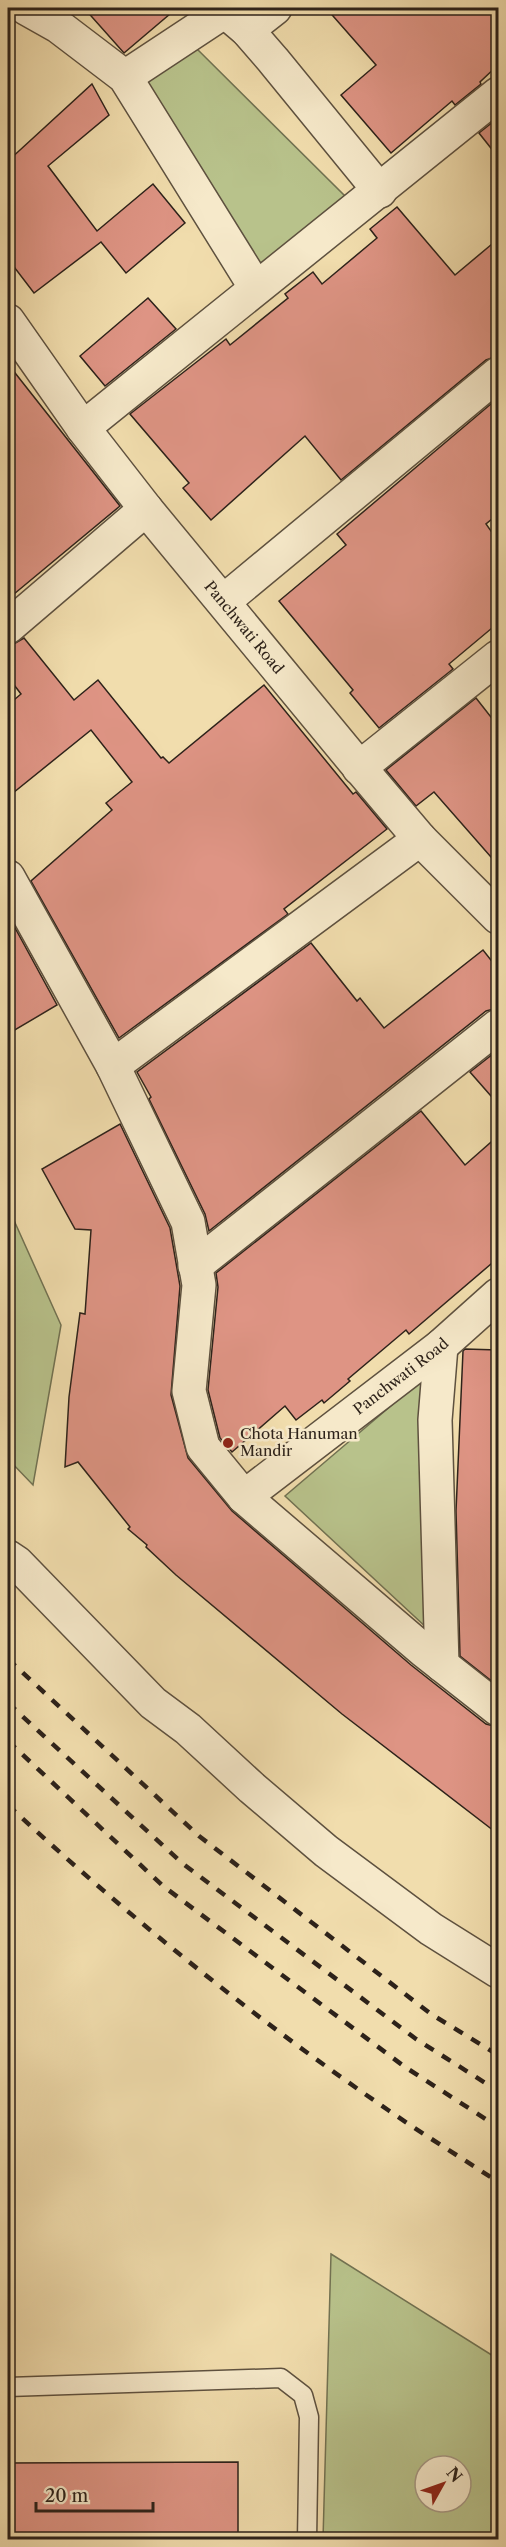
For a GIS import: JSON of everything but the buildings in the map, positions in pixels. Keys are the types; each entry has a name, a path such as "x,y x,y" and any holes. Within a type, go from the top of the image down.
{"street":[{"path":"26,8 58,26 125,77 256,288"},
{"path":"125,77 231,16 275,8"},
{"path":"231,16 380,191"},
{"path":"83,428 498,94"},
{"name":"Panchwati Road","path":"11,333 146,509 224,601 359,768 420,839 498,917"},
{"path":"224,601 498,374"},
{"path":"12,614 146,509"},
{"path":"359,768 498,657"},
{"path":"112,1066 420,839"},
{"path":"8,877 112,1066 188,1222 199,1286 189,1391 203,1447 244,1497 442,1665 498,1709"},
{"path":"195,1266 498,1026"},
{"name":"Panchwati Road","path":"244,1497 441,1346 498,1295"},
{"path":"466,1325 498,1326"},
{"path":"441,1346 435,1431 442,1665"},
{"path":"8,1557 17,1563 90,1636 153,1703 188,1729 252,1788 326,1851 431,1929 498,1971"}],"lane":[{"path":"8,2387 281,2378 303,2394 309,2417 307,2540"}],"green space":[{"path":"193,45 352,203 256,271 137,83"},
{"path":"8,1207 61,1325 33,1485 8,1459"},
{"path":"426,1376 428,1629 285,1496"},
{"path":"331,2254 498,2359 498,2527 494,2539 323,2539"}],"railway":[{"path":"8,1659 199,1836 431,2014 498,2055"},
{"path":"8,1703 182,1863 416,2039 498,2091"},
{"path":"8,1741 163,1886 405,2067 498,2127"},
{"path":"8,1805 145,1926 240,2002 388,2110 498,2182"}],"place":[{"name":"Chota Hanuman Mandir","path":"228,1443"}]}
